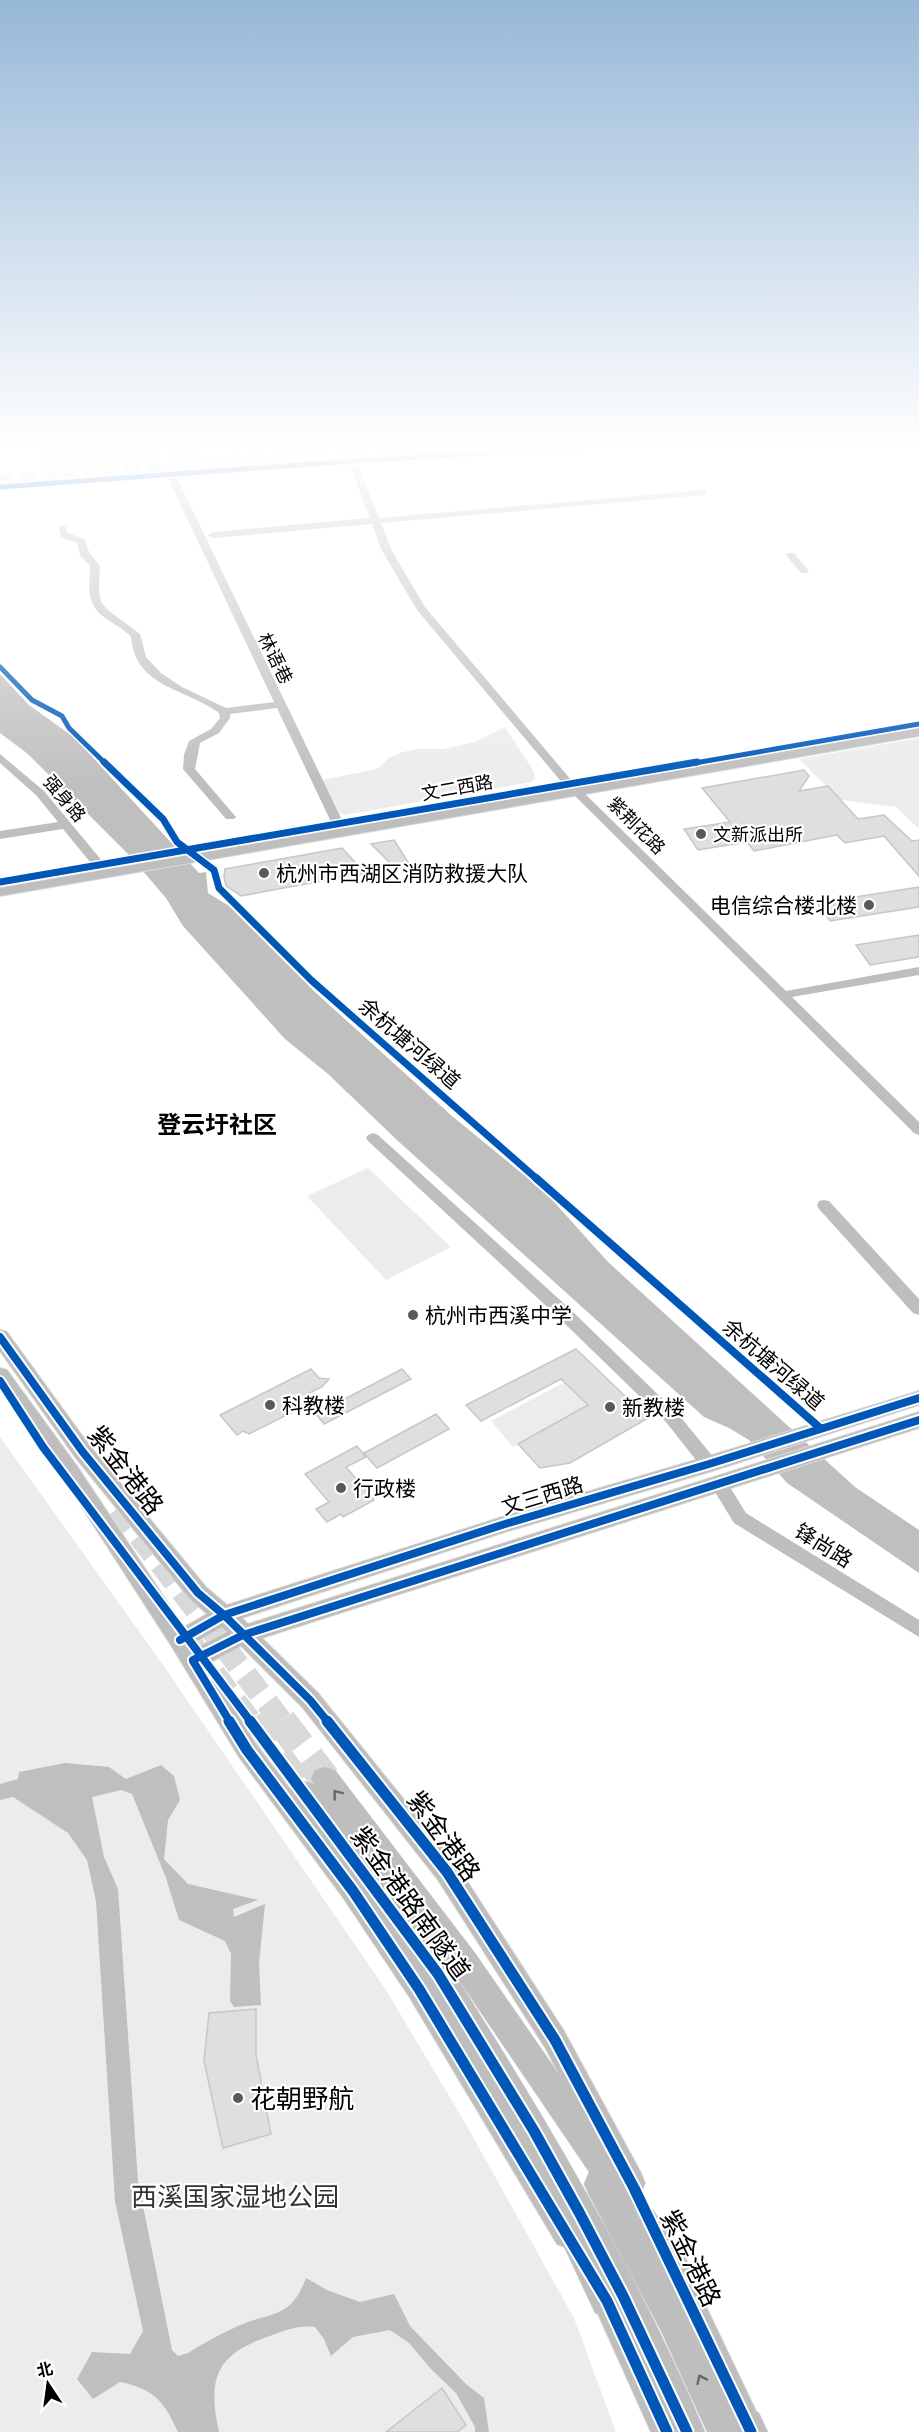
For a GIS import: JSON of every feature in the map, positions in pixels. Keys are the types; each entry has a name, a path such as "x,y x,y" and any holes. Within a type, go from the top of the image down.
{"highway":[{"name":"紫金港路南隧道","path":"315,1786 438,1974 493,2034"},
{"path":"493,2034 673,2268"},
{"path":"493,2034 607,2301"},
{"path":"493,2034 664,2380 687,2432"},
{"name":"紫金港路","path":"493,2034 609,2200 673,2319 743,2430"}],"main road":[{"name":"文二西路","path":"0,892 128,865 919,724"},
{"name":"文二西路","path":"202,853 338,824 919,732"},
{"name":"文二西路","path":"0,882 99,865 128,865"},
{"name":"紫金港路","path":"0,1337 82,1450 198,1593 224,1615 310,1700 447,1872 555,2040 634,2188 673,2268 743,2430"},
{"name":"紫金港路","path":"0,1375 70,1472 186,1650 247,1750 353,1891 419,1989 607,2301 667,2432"},
{"name":"文三西路","path":"186,1650 243,1635 714,1474 742,1454 919,1398"},
{"name":"文三西路","path":"186,1650 224,1615 505,1524 714,1474 763,1470 919,1420"}],"street":[{"path":"88,558 95,566 94,594 99,608 113,620 129,626 136,636 135,648 140,658 175,687 218,706 224,712 225,718 215,731 195,741 190,755 189,769 230,817"},
{"name":"林语巷","path":"211,558 338,824"},
{"name":"紫荆花路","path":"392,558 421,608 572,787 919,1130"},
{"path":"794,558 804,571"},
{"path":"224,712 280,704"},
{"name":"强身路","path":"0,757 39,793 99,865"},
{"path":"0,835 64,825"},
{"path":"783,995 919,971"},
{"name":"锋尚路","path":"373,1138 564,1313 672,1418 714,1474 740,1518 919,1629"},
{"path":"824,1205 919,1309"}],"green space":[{"path":"505,727 533,770 535,779 531,782 345,815 339,812 322,780 377,769 390,757 403,752 416,749 443,749 475,742"},
{"path":"919,738 919,829 896,807 840,800 799,759"},
{"path":"368,1168 451,1247 386,1280 307,1196"},
{"path":"565,1382 588,1405 513,1447 491,1421"},
{"name":"西溪国家湿地公园","path":"0,1437 161,1662 386,1990 464,2121 574,2318 616,2432 0,2432"}],"shaded area":[{"path":"0,674 29,705 75,738 199,873 206,872 208,893 229,906 315,992 452,1116 547,1194 608,1262 855,1487 919,1530 919,1573 787,1483 749,1440 704,1417 398,1141 328,1074 285,1039 183,926 166,898 129,855 28,754 0,733"},
{"path":"65,1763 109,1767 126,1779 161,1765 174,1776 180,1800 168,1820 164,1859 188,1884 258,1900 233,1909 234,1917 265,1904 259,1963 261,2005 234,2007 230,2001 231,1954 225,1941 179,1920 166,1878 132,1794 121,1790 92,1797 104,1857 118,1889 138,2181 172,2350 178,2356 188,2353 238,2326 279,2312 293,2301 306,2278 327,2290 360,2302 394,2294 410,2326 466,2384 484,2398 489,2432 475,2432 475,2427 456,2393 409,2343 390,2330 353,2337 331,2356 324,2339 315,2327 298,2327 281,2332 238,2351 220,2370 216,2383 214,2397 219,2432 178,2432 162,2404 141,2388 120,2382 93,2399 77,2379 92,2352 130,2354 143,2331 115,2201 96,1901 87,1860 68,1833 13,1797 0,1800 0,1784 18,1779 19,1772"}],"building":[{"path":"804,770 809,776 799,791 828,786 858,819 884,815 912,841 919,840 919,876 884,836 845,843 837,835 754,851 747,842 698,850 684,829 730,822 702,788"},
{"path":"394,840 411,867 396,869 371,844"},
{"path":"342,848 365,873 241,896 226,886 225,869"},
{"name":"电信综合楼北楼","path":"919,887 919,907 830,921 817,903"},
{"path":"919,935 919,957 870,965 856,945"},
{"name":"新教楼","path":"576,1349 648,1418 570,1463 540,1468 518,1444 588,1405 561,1379 481,1421 466,1405"},
{"name":"科教楼","path":"311,1369 319,1378 329,1379 322,1387 305,1395 311,1403 249,1434 243,1431 237,1435 220,1415"},
{"path":"402,1369 411,1379 324,1424 316,1414"},
{"path":"436,1414 449,1429 377,1468 364,1453"},
{"name":"行政楼","path":"357,1446 366,1457 346,1467 374,1500 343,1517 341,1514 327,1522 316,1509 329,1502 305,1474"},
{"name":"花朝野航","path":"256,2009 256,2055 271,2134 223,2148 204,2061 209,2013"},
{"path":"442,2388 466,2425 457,2432 386,2432"}],"tunnel":[{"path":"118,1508 282,1722"},
{"path":"193,1646 251,1722"},
{"path":"250,1721 304,1793"},
{"path":"281,1721 325,1779"}],"cycle path":[{"name":"余杭塘河绿道","path":"0,667 32,700 62,716 69,728 163,819 177,842 214,870 219,888 311,980 820,1428"},
{"path":"0,882 919,724"},
{"path":"0,1337 82,1451 198,1593 224,1615 310,1700 447,1872 555,2040 634,2188 751,2432"},
{"path":"0,1381 43,1447 438,1974 534,2131 580,2214 623,2296 687,2432"},
{"path":"180,1640 224,1615 505,1524 709,1464 919,1398"},
{"path":"193,1660 243,1635 919,1420"},
{"path":"193,1661 247,1750 353,1891 419,1989 607,2301 667,2432"}],"place":[{"name":"文新派出所","path":"701,834"},
{"name":"杭州市西湖区消防救援大队","path":"264,873"},
{"name":"电信综合楼北楼","path":"869,905"},
{"name":"杭州市西溪中学","path":"413,1315"},
{"name":"科教楼","path":"270,1405"},
{"name":"新教楼","path":"610,1407"},
{"name":"行政楼","path":"341,1488"},
{"name":"花朝野航","path":"238,2098"}],"district":[{"name":"登云圩社区","path":"217,1123"}]}
